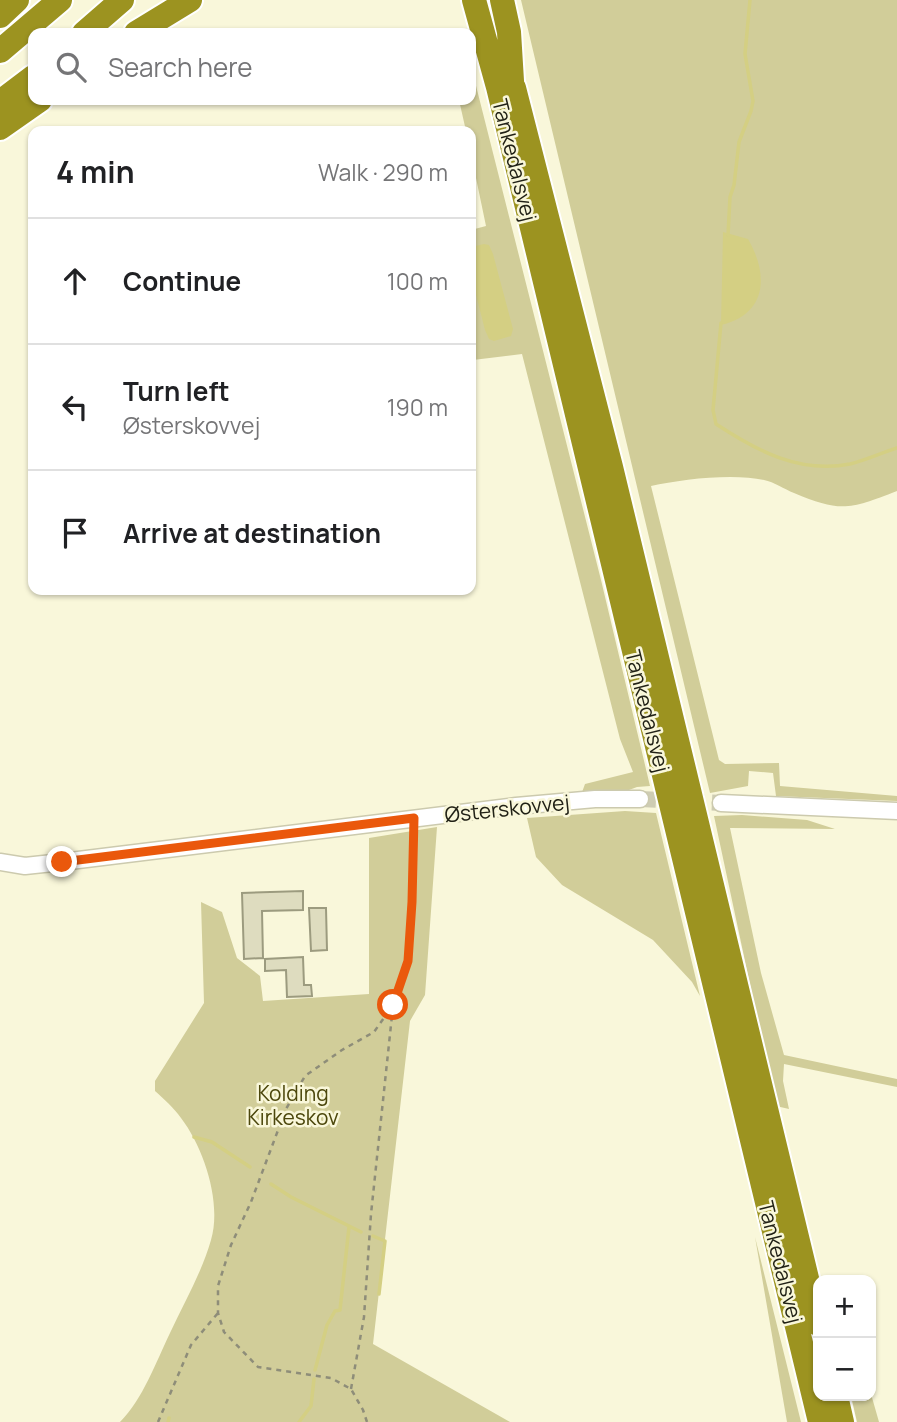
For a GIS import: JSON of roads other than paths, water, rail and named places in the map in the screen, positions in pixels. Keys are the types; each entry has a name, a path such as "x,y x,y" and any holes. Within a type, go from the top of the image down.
{"highway":[{"path":"0,16 17,0"},
{"path":"0,51 60,0"},
{"path":"90,28 122,0"},
{"path":"144,28 190,0"},
{"path":"466,0 474,28"},
{"name":"Tankedalsvej","path":"474,0 541,184 813,1303"},
{"name":"Tankedalsvej","path":"491,0 505,84 820,1422"},
{"path":"502,0 509,32 505,84"},
{"path":"476,34 482,55 505,84"},
{"path":"0,102 28,81"},
{"path":"0,128 33,105"},
{"path":"837,1401 842,1422"}],"street":[{"name":"Østerskovvej","path":"0,862 25,866 414,818 582,800 640,799"},
{"path":"721,803 897,811"}],"waterway":[{"path":"728,235 730,197 739,142 753,101 745,54 750,0"},
{"path":"721,323 713,410 716,424 763,451 796,463 814,466 850,464 897,448"},
{"path":"194,1137 212,1142 250,1167"},
{"path":"271,1184 361,1232"},
{"path":"315,1370 327,1325 335,1311 340,1310 349,1227"},
{"path":"373,1236 385,1241 379,1294"},
{"path":"299,1422 311,1406 314,1379"},
{"path":"168,1422 169,1418"}],"tunnel":[{"path":"640,799 721,803"}],"park label":[{"name":"Kolding Kirkeskov","path":"293,1105"}]}
